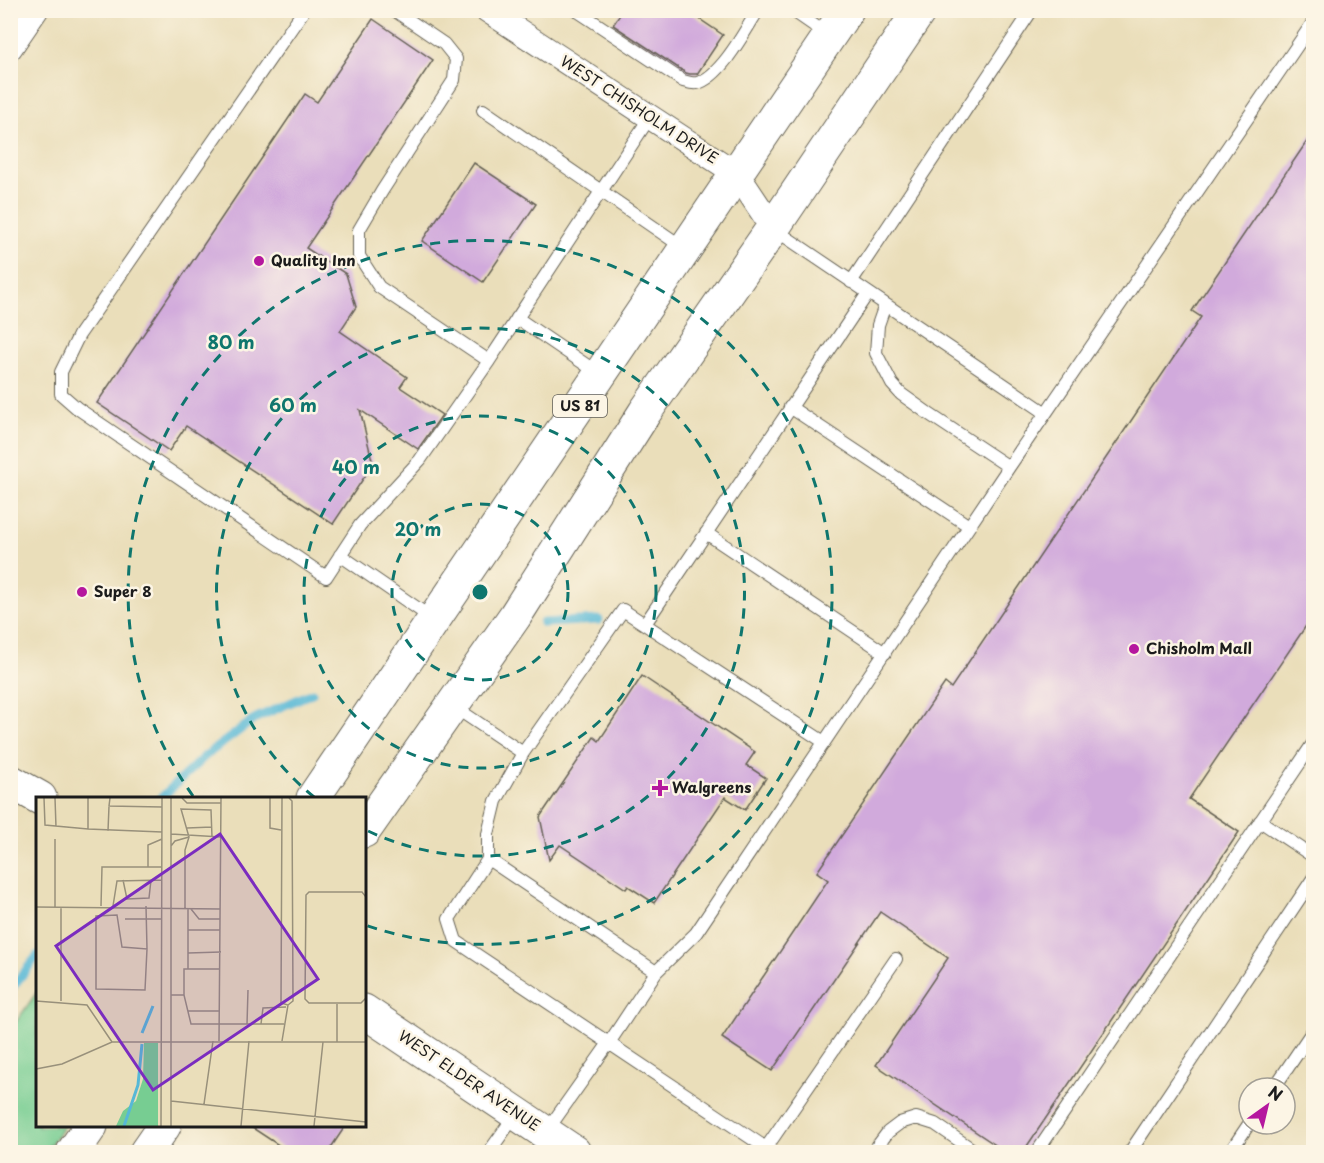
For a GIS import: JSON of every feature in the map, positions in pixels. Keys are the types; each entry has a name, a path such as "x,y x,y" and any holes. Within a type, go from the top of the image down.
{"main road":[{"path":"366,828 514,616 645,412 920,10"},
{"name":"US 81","path":"314,797 838,23"},
{"path":"10,781 38,797"},
{"name":"WEST ELDER AVENUE","path":"366,1012 574,1152"},
{"path":"73,1152 90,1127"},
{"path":"146,1152 163,1127"}],"street":[{"path":"10,48 36,10"},
{"name":"WEST CHISHOLM DRIVE","path":"487,10 737,174 773,228"}],"lane":[{"path":"304,10 79,335 61,372 61,394 77,408 326,577 360,525 420,460 489,361 650,117"},
{"path":"394,10 444,44 456,59 454,80 382,190 359,230 359,256 379,287 489,361"},
{"path":"576,10 683,81 695,83 709,77 721,66 758,10"},
{"path":"792,10 838,23"},
{"path":"851,282 1032,10"},
{"path":"1306,10 1314,16"},
{"path":"545,1133 656,972 696,933 1046,412 1314,21"},
{"path":"483,110 686,249"},
{"path":"773,228 1046,412"},
{"path":"645,624 868,293"},
{"path":"885,305 878,325 876,352 892,384 901,394 929,414 1009,467"},
{"path":"517,318 600,375"},
{"path":"790,407 969,526"},
{"path":"706,533 885,653"},
{"path":"340,555 434,620"},
{"path":"824,742 623,610 523,753 496,801 488,834 488,859 449,919 456,941 769,1150 896,959"},
{"path":"452,706 523,753"},
{"path":"1037,1152 1314,742"},
{"path":"1260,821 1314,857"},
{"path":"488,859 656,972"},
{"path":"1130,1152 1314,877"},
{"path":"1282,1076 1314,1029"},
{"path":"489,1152 516,1113"},
{"path":"873,1152 888,1131 900,1123 915,1119 935,1124 976,1152"},
{"path":"1230,1152 1241,1136"}],"green space":[{"path":"36,993 36,1127 63,1127 45,1152 11,1152 11,1029"}],"building":[{"path":"623,10 686,10 723,35 697,74 686,73 613,25"},
{"name":"Quality Inn","path":"373,19 433,60 306,248 346,274 356,307 340,331 407,377 400,387 442,415 418,449 360,410 373,464 333,524 186,426 169,451 97,403 305,94 317,102"},
{"name":"Chisholm Mall","path":"1314,131 1314,614 1189,799 1239,832 1023,1152 1006,1152 876,1065 948,958 880,912 772,1071 722,1038 828,880 817,872 945,683 951,688 1201,317 1192,311"},
{"path":"474,163 536,204 483,282 422,241"},
{"name":"Walgreens","path":"642,676 755,752 746,765 766,778 745,810 725,797 654,903 628,886 626,889 560,845 549,860 540,817 594,737 599,741"},
{"path":"251,1127 345,1127 328,1152 289,1152"}],"waterway":[{"path":"543,623 599,620"},
{"path":"162,797 205,756 256,718 312,693"},
{"path":"10,990 36,958"}],"place":[{"name":"Quality Inn","path":"259,261"},
{"name":"Super 8","path":"82,592"},
{"name":"Chisholm Mall","path":"1134,649"},
{"name":"Walgreens","path":"660,788"}]}
